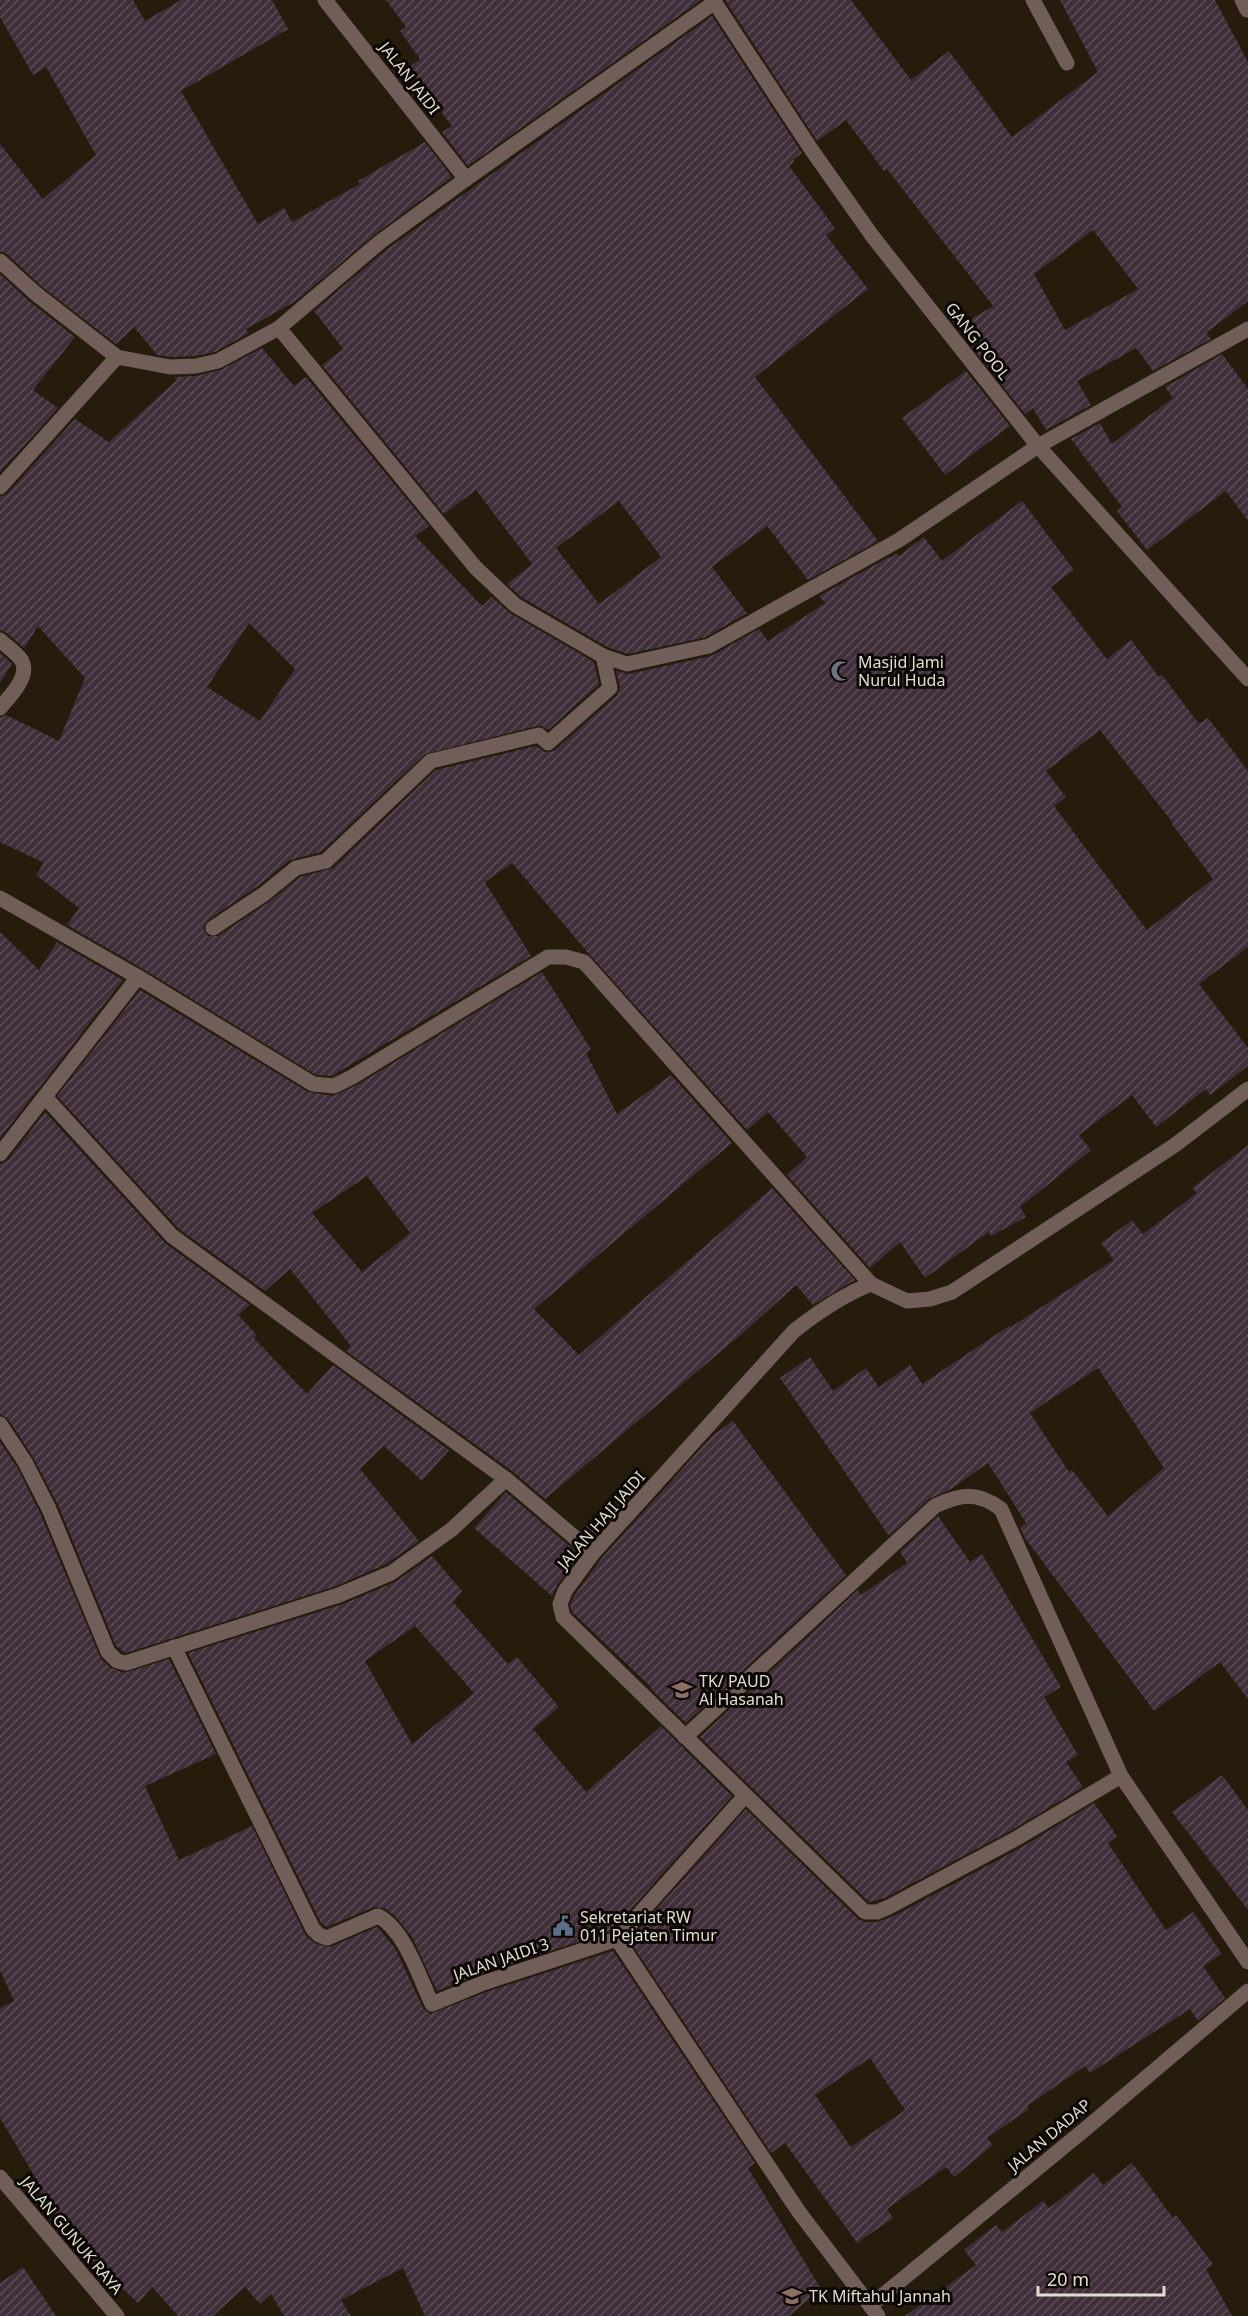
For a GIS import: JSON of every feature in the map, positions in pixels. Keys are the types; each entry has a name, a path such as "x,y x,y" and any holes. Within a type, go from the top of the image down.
{"street":[{"name":"JALAN JAIDI","path":"325,0 466,179"},
{"path":"1033,0 1067,63"},
{"path":"0,261 35,293 117,357 171,368 218,361 279,328 380,242 714,1"},
{"name":"GANG POOL","path":"714,1 811,149 873,237 1038,446 1248,679"},
{"path":"279,328 475,567 515,604 603,656 627,664 709,646 899,540 1038,446 1248,329"},
{"path":"0,487 117,357"},
{"path":"0,640 21,660 24,668 16,688 0,708"},
{"path":"213,928 264,894 296,868 326,861 431,761 539,735 548,743 610,688 603,656"},
{"path":"0,898 138,977 313,1083 334,1086 548,957 566,957 584,962 871,1284 907,1301 930,1299 952,1292 1174,1145 1248,1089"},
{"path":"0,1154 46,1098 138,977"},
{"path":"46,1098 172,1236 506,1479 593,1553"},
{"name":"JALAN HAJI JAIDI","path":"871,1284 851,1292 795,1331 593,1553 565,1591 560,1604 563,1617 744,1797 865,1912 877,1912 1017,1838 1121,1776"},
{"path":"0,1424 25,1462 49,1509 108,1652 117,1661 126,1663 339,1595 391,1573 451,1530 506,1479"},
{"path":"685,1737 935,1506 957,1496 986,1497 1001,1509 1121,1776 1248,1962"},
{"name":"JALAN JAIDI 3","path":"174,1647 313,1929 319,1935 327,1938 378,1916 389,1922 398,1932 432,2004 483,1983 617,1939"},
{"path":"744,1797 617,1939 799,2212 875,2311"},
{"name":"JALAN DADAP","path":"875,2311 1248,1991"},
{"name":"JALAN GUNUK RAYA","path":"0,2177 117,2316"}],"building":[{"path":"0,0 133,0 145,21 181,0 272,0 288,29 181,91 258,224 284,208 292,222 360,184 358,181 425,142 452,177 374,235 296,301 246,329 249,333 215,352 195,356 157,355 134,327 116,344 41,286 7,254 0,251 0,144 43,199 96,155 46,67 33,75 0,17"},
{"path":"386,0 701,0 468,166 442,132 452,126 408,68 420,59 400,31 406,27"},
{"path":"725,0 851,0 911,80 949,51 1012,137 1098,72 1060,0 1215,0 1248,62 1248,301 1206,333 1211,339 1153,371 1136,348 1077,381 1091,405 1046,430 1033,408 1025,414 972,347 960,326 993,306 887,169 884,171 846,120 817,141","holes":["1093,230 1138,289 1065,330 1034,274"]},
{"path":"712,16 802,153 789,166 835,228 826,235 868,289 755,377 878,541 808,580 767,526 712,567 747,613 706,637 628,654 607,647 521,597 507,584 532,564 476,490 444,514 322,365 343,349 314,311 386,250","holes":["619,501 661,557 599,604 556,548"]},
{"path":"0,274 29,301 75,337 33,390 58,408 0,472"},
{"path":"262,348 294,386 306,377 429,526 415,536 482,606 492,597 510,613 594,662 599,684 548,730 537,726 425,754 321,852 290,860 258,886 208,920 203,928 208,936 218,936 269,902 300,877 333,868 436,770 536,746 545,752 554,751 617,695 620,687 616,671 629,674 711,656 759,629 768,641 825,603 819,596 897,553 899,556 924,537 942,561 1022,501 1074,570 1051,587 1107,659 1131,640 1159,677 1162,675 1199,724 1208,718 1248,771 1248,947 1199,984 1248,1048 1248,1066 1210,1095 1206,1089 1156,1127 1132,1095 1079,1135 1091,1150 1020,1207 1026,1217 991,1236 989,1232 925,1278 900,1242 870,1268 787,1175 807,1157 768,1112 747,1130 589,954 512,863 485,882 531,956 332,1076 316,1075 67,925 79,908 36,875 44,863 0,842 0,718 6,715 59,741 85,678 38,626 24,648 0,630 0,497 7,494 75,419 109,442 177,380 174,377 196,376 220,370","holes":["249,623 295,669 260,721 207,687","1100,730 1173,823 1213,879 1147,930 1054,806 1066,797 1046,771"]},
{"path":"1222,354 1248,389 1248,521 1226,491 1147,550 1117,511 1122,507 1071,439 1100,423 1112,444 1173,398 1165,387"},
{"path":"966,371 1010,426 945,475 902,418"},
{"path":"0,653 12,664 0,683"},
{"path":"0,932 39,970 57,942 123,980 0,1138"},
{"path":"542,972 591,1049 586,1053 617,1114 671,1075 732,1143 534,1309 579,1355 772,1188 855,1280 813,1305 796,1285 743,1333 545,1499 512,1471 346,1351 351,1346 290,1269 265,1291 179,1229 57,1096 140,990 308,1092 333,1096 357,1085","holes":["367,1176 410,1233 362,1272 312,1213"]},
{"path":"45,1112 165,1243 250,1305 238,1315 257,1335 254,1338 307,1394 333,1365 449,1450 422,1481 384,1446 360,1469 419,1541 386,1564 336,1586 126,1653 116,1646 58,1505 33,1457 8,1419 0,1414 0,1164 8,1160"},
{"path":"1248,1145 1248,1699 1220,1662 1154,1711 1025,1538 1020,1528 1026,1523 988,1463 951,1489 929,1499 889,1536 780,1378 810,1357 833,1391 866,1368 879,1387 910,1365 922,1384 1114,1260 1101,1243 1132,1220 1143,1234 1197,1193 1192,1188","holes":["1098,1368 1164,1468 1108,1516 1072,1470 1069,1472 1030,1413"]},
{"path":"733,1421 846,1575 686,1723 572,1612 570,1605 601,1559 712,1436"},
{"path":"0,1442 17,1467 40,1513 101,1659 111,1668 124,1673 169,1659 216,1754 145,1786 179,1860 252,1826 306,1936 316,1944 330,1947 377,1927 395,1948 423,2008 430,2014 486,1992 613,1951 755,2163 748,2168 821,2289 789,2316 425,2316 403,2268 341,2300 351,2316 284,2316 271,2294 260,2304 245,2287 213,2316 178,2316 152,2287 138,2303 71,2241 37,2187 40,2185 0,2118 0,2008 14,2001 0,1970"},
{"path":"637,1490 592,1539 581,1530"},
{"path":"506,1492 580,1555 557,1585 552,1596 474,1528"},
{"path":"938,1516 970,1562 982,1554 1061,1687 1044,1697 1078,1755 1066,1762 1083,1787 1012,1830 885,1898 869,1902 700,1737 858,1590 861,1595 907,1563 900,1552"},
{"path":"432,1556 462,1591 453,1602 508,1664 517,1657 559,1707 533,1729 586,1792 661,1726 732,1796 611,1931 480,1974 437,1991 412,1937 395,1916 384,1908 374,1907 327,1927 321,1923 188,1653 343,1604 395,1582","holes":["415,1626 474,1693 412,1744 365,1661"]},
{"path":"1222,1775 1248,1810 1248,1910 1172,1812"},
{"path":"1094,1803 1117,1836 1108,1843 1166,1930 1193,1912 1222,1954 1203,1966 1225,1998 1198,2021 1190,2009 1090,2073 1085,2066 1027,2106 1029,2109 987,2138 993,2145 954,2177 946,2167 887,2209 893,2218 857,2243 785,2143 771,2153 629,1940 746,1809 858,1919 865,1922 877,1922 894,1916 1022,1847","holes":["870,2058 905,2110 851,2147 815,2095"]},
{"path":"1132,2163 1173,2218 1176,2215 1213,2264 1206,2269 1232,2316 905,2316 976,2265 964,2250 996,2225 1002,2232 1043,2201 1049,2208 1094,2173 1103,2185"},
{"path":"23,2267 56,2316 0,2316 0,2283"}],"place":[{"name":"Masjid Jami Nurul Huda","path":"841,671"},
{"name":"TK/ PAUD Al Hasanah","path":"682,1690"},
{"name":"Sekretariat RW 011 Pejaten Timur","path":"563,1926"},
{"name":"TK Miftahul Jannah","path":"792,2296"}]}
